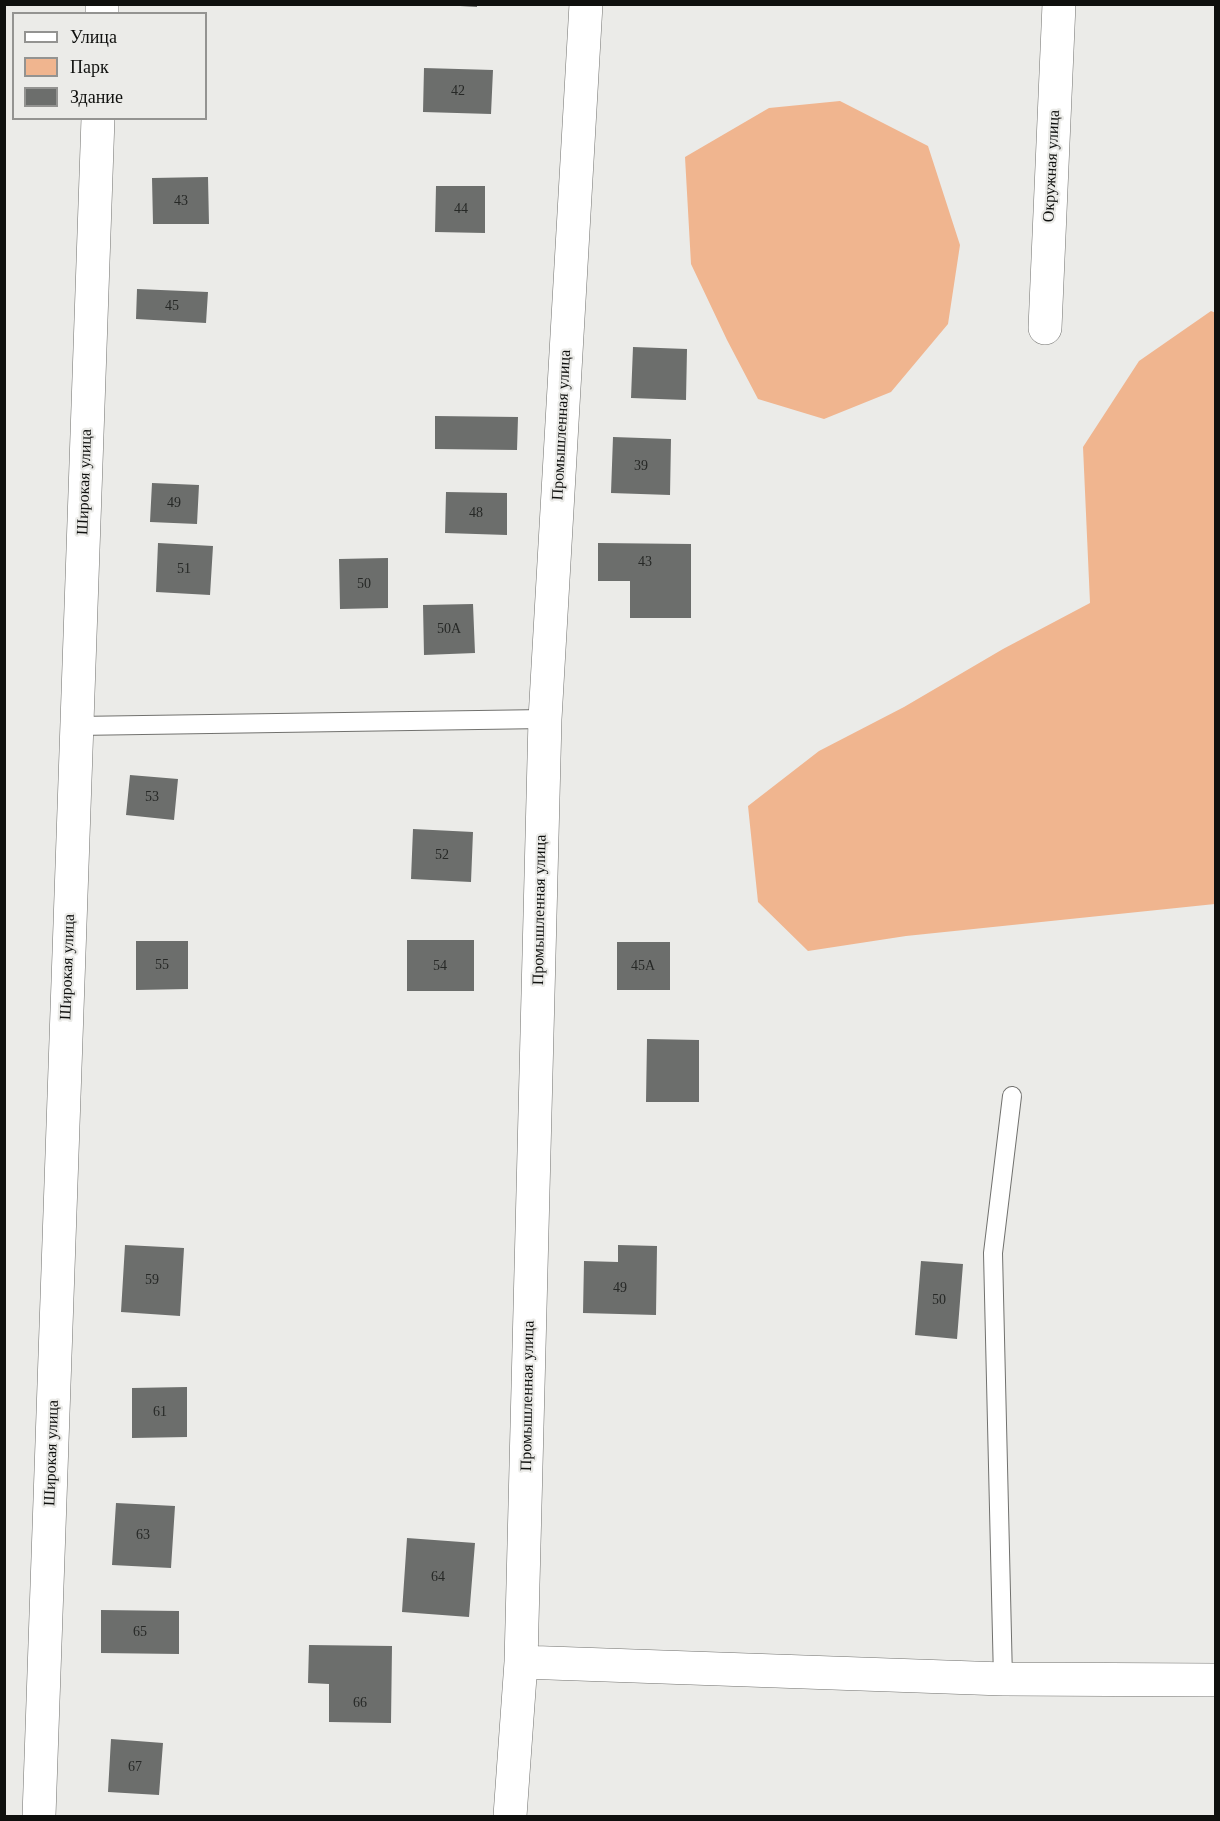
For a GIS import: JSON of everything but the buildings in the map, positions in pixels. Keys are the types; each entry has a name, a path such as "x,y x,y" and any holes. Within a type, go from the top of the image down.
{"street":[{"name":"Промышленная улица","path":"510,1816 521,1662 545,719 586,4"},
{"name":"Окружная улица","path":"1045,328 1059,4"},
{"name":"Широкая улица","path":"39,1816 98,120"},
{"path":"521,1662 1003,1679 1215,1680"}],"lane":[{"path":"76,726 545,719"},
{"path":"1003,1679 993,1254 1012,1096"}],"green space":[{"path":"840,101 928,146 960,245 948,324 891,392 824,419 758,399 691,264 685,157 769,108"},
{"path":"1211,311 1216,313 1215,904 906,936 808,951 758,902 748,806 819,751 904,707 1003,649 1090,603 1083,447 1139,361"}]}
